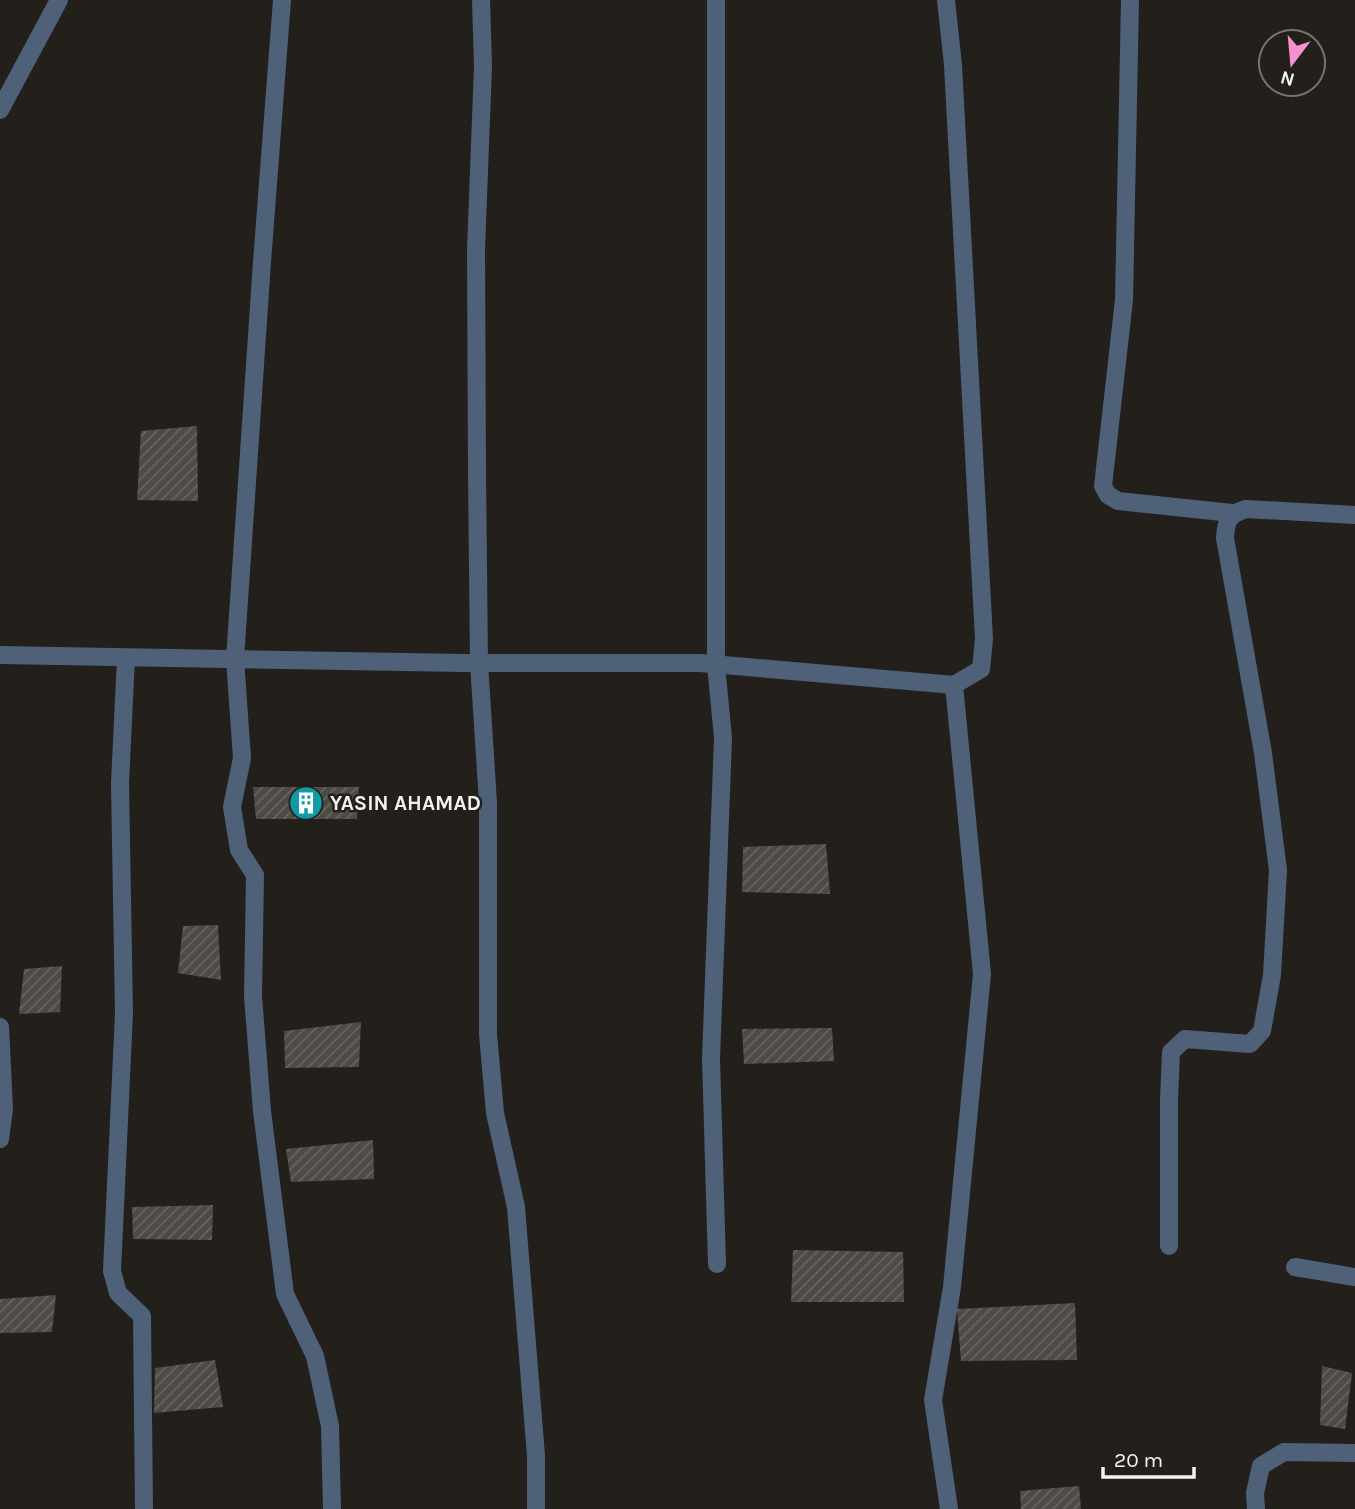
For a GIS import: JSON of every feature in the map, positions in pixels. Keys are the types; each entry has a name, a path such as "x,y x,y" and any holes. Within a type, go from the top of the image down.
{"street":[{"path":"0,110 59,0"},
{"path":"282,0 235,659 242,758 232,807 239,850 255,875 253,996 262,1111 285,1294 316,1356 330,1426 332,1509"},
{"path":"481,0 483,65 476,250 479,663 488,803 488,1034 495,1113 516,1206 536,1456 536,1509"},
{"path":"716,0 716,665 723,738 710,1059 717,1264"},
{"path":"0,655 716,665 954,685 981,669 984,639 953,65 946,0"},
{"path":"1130,0 1124,300 1103,486 1108,495 1118,501 1232,513 1246,509 1355,515"},
{"path":"1169,1246 1171,1052 1185,1039 1250,1044 1262,1031 1272,975 1278,870 1263,753 1225,538 1226,522 1232,513"},
{"path":"125,658 120,783 124,1013 112,1271 118,1293 142,1316 144,1509"},
{"path":"949,1509 933,1400 952,1287 982,974 954,685"},
{"path":"0,1027 4,1109 0,1139"},
{"path":"1295,1267 1355,1277"},
{"path":"1256,1509 1255,1493 1261,1466 1284,1452 1355,1453"}],"building":[{"path":"197,426 198,501 137,500 141,431"},
{"name":"YASIN AHAMAD","path":"253,787 359,787 357,819 256,819"},
{"path":"826,844 830,894 742,892 743,847"},
{"path":"218,925 221,980 178,973 183,926"},
{"path":"62,966 60,1012 19,1014 24,969"},
{"path":"361,1022 359,1067 285,1068 284,1031"},
{"path":"832,1028 834,1061 744,1064 742,1029"},
{"path":"373,1140 374,1179 291,1182 286,1149"},
{"path":"213,1205 212,1240 133,1239 132,1207"},
{"path":"793,1250 903,1252 904,1302 791,1302"},
{"path":"56,1295 52,1332 0,1333 0,1299"},
{"path":"1075,1303 1077,1360 961,1361 957,1309"},
{"path":"215,1360 223,1407 154,1413 155,1368"},
{"path":"1322,1366 1352,1373 1345,1429 1320,1425"},
{"path":"1079,1486 1081,1509 1021,1509 1020,1491"}],"place":[{"name":"YASIN AHAMAD","path":"306,803"}]}
